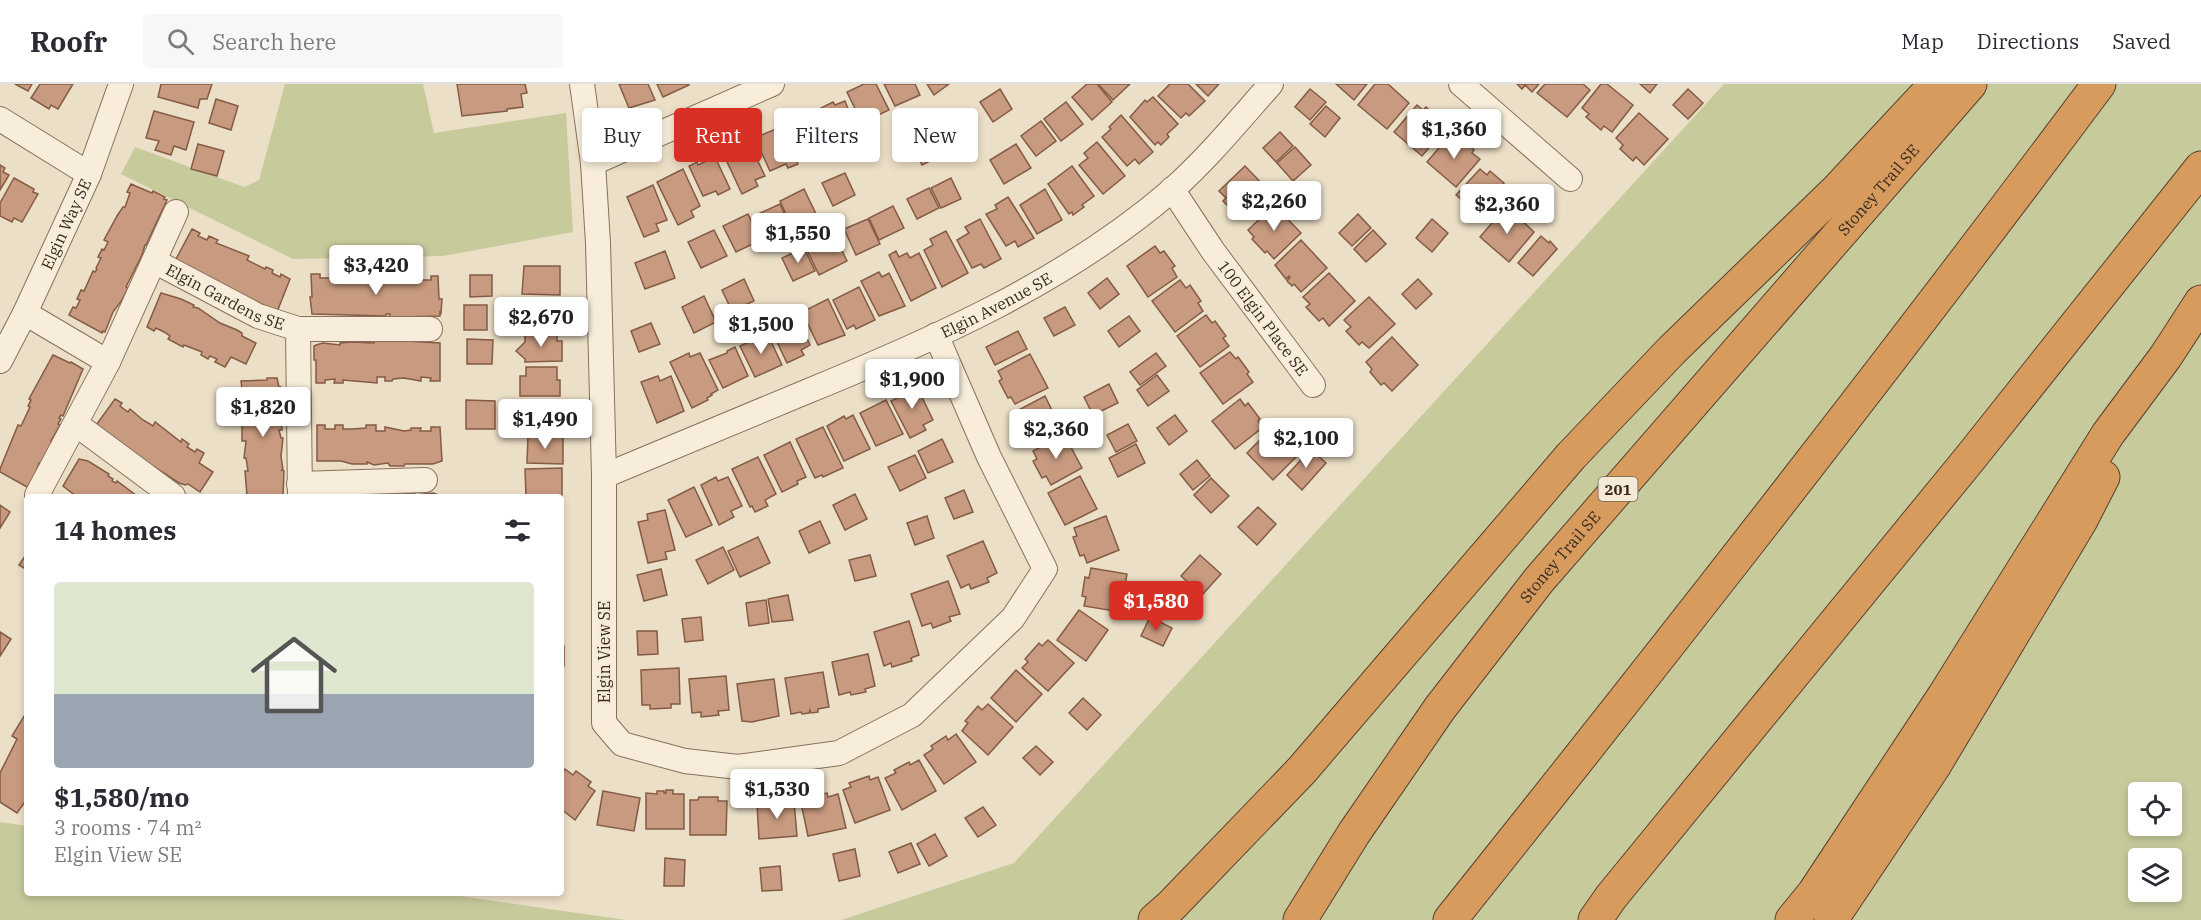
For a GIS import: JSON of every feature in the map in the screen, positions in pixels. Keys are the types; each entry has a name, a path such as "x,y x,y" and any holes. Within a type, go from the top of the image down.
{"highway":[{"path":"1155,920 1172,906 1302,770 1570,456 1672,350 1838,189 1936,84"},
{"name":"Stoney Trail SE","path":"1300,920 1354,834 1440,708 1539,580 1970,84"},
{"path":"1450,920 1716,583 2001,215 2099,84"},
{"path":"1595,920 1611,897 1971,457 2201,168"},
{"path":"1792,920 1814,893 1944,696 2108,434 2166,356 2201,302"},
{"path":"1831,920 1934,766 2081,520 2166,356"}],"street":[{"name":"Elgin Way SE","path":"0,361 25,313 89,174 121,84"},
{"name":"Elgin View SE","path":"582,84 594,163 598,243 604,476 604,723 622,744 685,760 738,767 839,753 912,715 1013,618 1045,570 989,457 936,335"},
{"path":"594,163 772,84"},
{"name":"Elgin Avenue SE","path":"604,476 874,364 936,335 1061,270 1107,239 1172,189 1213,149 1271,84"},
{"path":"1461,84 1570,179"},
{"path":"0,119 89,174"},
{"name":"100 Elgin Place SE","path":"1172,189 1213,251 1313,385"},
{"name":"Elgin Gardens SE","path":"38,494 108,362 176,212"},
{"name":"Elgin Gardens SE","path":"154,261 258,316 298,329 430,328"},
{"path":"25,313 108,362"},
{"name":"Elgin Gardens SE","path":"298,329 299,490 425,480"},
{"path":"76,424 170,494"}],"green space":[{"path":"285,84 423,84 434,133 566,113 573,232 443,256 293,259 121,174 135,147 244,187 259,180"},
{"path":"1724,84 2201,84 2201,920 841,920 1014,863"},
{"path":"0,822 24,826 24,896 460,896 626,920 0,920"}],"building":[{"path":"15,84 32,84 28,91"},
{"path":"40,84 73,84 58,109 51,105 49,109 31,98"},
{"path":"161,84 212,84 207,99 200,99 198,108 158,97"},
{"path":"457,84 525,84 527,93 521,94 523,107 462,116"},
{"path":"619,84 648,84 655,100 629,108"},
{"path":"657,84 689,84 689,85 663,97"},
{"path":"864,84 876,84 889,110 880,114 880,108 855,108 847,92"},
{"path":"884,84 915,84 920,95 895,106"},
{"path":"927,84 949,84 934,95"},
{"path":"1087,84 1097,84 1112,102 1092,120 1072,97"},
{"path":"1098,84 1130,84 1113,100"},
{"path":"1170,84 1188,84 1205,101 1189,116 1186,113 1181,118 1158,96"},
{"path":"1196,84 1219,84 1208,96"},
{"path":"1336,84 1367,84 1354,100"},
{"path":"1375,84 1388,84 1409,103 1387,129 1358,105"},
{"path":"1517,84 1539,84 1532,92 1525,85 1522,89"},
{"path":"1545,84 1583,84 1590,90 1567,117 1537,93"},
{"path":"1601,84 1607,84 1633,105 1612,132 1604,126 1601,130 1586,117 1589,114 1582,108"},
{"path":"1640,84 1657,84 1650,93"},
{"path":"1000,89 1012,109 993,122 980,102"},
{"path":"1310,89 1326,102 1310,120 1295,107"},
{"path":"1688,89 1703,103 1688,119 1673,105"},
{"path":"1153,97 1178,124 1167,134 1169,137 1161,145 1158,142 1155,145 1130,117 1145,100 1147,102"},
{"path":"216,99 238,106 231,130 209,123"},
{"path":"845,101 848,108 821,108 833,102 835,105"},
{"path":"1066,102 1083,124 1061,141 1044,119"},
{"path":"1417,105 1423,110 1426,107 1441,121 1439,124 1445,129 1422,156 1394,132"},
{"path":"1326,106 1340,118 1325,137 1310,124"},
{"path":"154,111 194,122 186,150 174,146 171,155 155,150 159,141 146,138"},
{"path":"1639,113 1668,139 1644,165 1636,157 1633,161 1620,149 1623,145 1616,138"},
{"path":"1121,115 1153,152 1139,164 1135,159 1127,166 1102,137"},
{"path":"1041,121 1056,141 1036,156 1021,136"},
{"path":"774,130 774,162 797,162 798,164 788,168 786,164 770,171 762,154 762,135"},
{"path":"1280,132 1293,146 1276,162 1263,148"},
{"path":"1450,135 1458,142 1461,139 1474,150 1472,153 1480,159 1456,187 1427,162"},
{"path":"1097,142 1125,176 1103,194 1079,165 1088,158 1084,153"},
{"path":"198,144 224,151 217,176 191,169"},
{"path":"1016,144 1031,168 1004,184 990,160"},
{"path":"1295,147 1311,165 1293,181 1277,163"},
{"path":"697,162 698,165 704,162 717,162 730,189 718,195 716,191 703,196 689,166"},
{"path":"727,162 758,162 765,176 755,180 758,186 742,194"},
{"path":"0,165 5,168 3,172 9,175 0,190"},
{"path":"1072,166 1094,196 1073,215 1072,212 1069,214 1048,184"},
{"path":"1245,166 1272,194 1245,219 1238,212 1236,214 1223,201 1226,198 1219,191"},
{"path":"683,169 700,206 691,211 694,217 678,225 657,182"},
{"path":"1480,169 1487,175 1490,171 1504,183 1501,187 1509,193 1486,220 1456,195"},
{"path":"845,173 855,195 833,206 822,183"},
{"path":"14,178 34,189 33,192 38,194 22,222 14,218 12,222 0,216 0,203"},
{"path":"951,178 961,199 941,208 931,188"},
{"path":"131,184 152,193 153,191 167,200 126,287 128,288 113,312 105,332 102,333 69,315 80,300 77,299 81,290 84,291 93,271 97,269 101,258 98,257 108,242 104,240 117,216 125,207 130,193 127,192"},
{"path":"653,185 667,220 656,224 659,231 644,237 627,197"},
{"path":"929,188 939,208 917,219 907,199"},
{"path":"804,189 816,214 791,225 780,201"},
{"path":"1045,189 1062,220 1037,234 1020,205"},
{"path":"1008,197 1034,238 1018,247 1015,241 1006,246 986,214 997,209 995,205"},
{"path":"780,204 790,226 766,237 756,215"},
{"path":"1274,205 1301,233 1274,259 1252,239 1254,237 1248,230"},
{"path":"893,206 904,228 879,240 869,218"},
{"path":"1505,208 1512,214 1514,213 1534,232 1509,262 1480,237"},
{"path":"748,214 759,237 753,240 755,243 736,252 723,226"},
{"path":"1358,214 1371,228 1352,246 1339,233"},
{"path":"868,219 880,244 856,255 844,229"},
{"path":"980,219 1001,259 984,268 981,264 972,268 957,240 969,233 965,227"},
{"path":"1432,219 1448,233 1432,252 1416,238"},
{"path":"192,229 200,233 198,236 207,240 209,236 218,240 216,243 249,256 247,260 265,269 266,267 273,270 272,273 280,277 281,274 290,279 277,312 175,261"},
{"path":"714,230 727,256 701,268 688,242"},
{"path":"1373,230 1386,244 1366,262 1354,249"},
{"path":"946,231 968,273 942,287 924,250 933,245 930,239"},
{"path":"834,234 847,261 819,275 806,248"},
{"path":"1541,236 1557,249 1533,276 1518,263"},
{"path":"1301,240 1327,268 1301,292 1294,284 1292,286 1287,281 1290,277 1286,279 1275,265"},
{"path":"1155,246 1160,253 1164,251 1175,266 1172,268 1177,277 1148,297 1127,266"},
{"path":"804,248 815,271 793,281 782,258"},
{"path":"665,251 675,278 645,289 635,263"},
{"path":"896,251 899,257 907,253 910,258 919,253 936,288 911,301 889,255"},
{"path":"524,266 560,266 560,295 522,294"},
{"path":"879,272 882,277 889,273 905,306 879,316 861,281"},
{"path":"1329,273 1355,301 1329,326 1323,318 1319,321 1306,307 1310,304 1303,297"},
{"path":"311,274 320,274 320,278 330,278 330,274 347,277 373,274 374,279 382,279 382,276 411,279 411,276 421,276 421,280 431,280 431,276 438,276 439,299 442,299 441,313 440,316 404,317 389,317 390,314 386,316 312,314"},
{"path":"470,275 492,275 492,296 470,297"},
{"path":"1107,278 1119,294 1100,309 1088,293"},
{"path":"744,279 754,301 732,311 722,290"},
{"path":"1418,279 1432,294 1416,309 1402,294"},
{"path":"1180,280 1186,288 1190,285 1201,301 1198,303 1203,311 1175,332 1152,301"},
{"path":"859,287 875,320 856,329 854,325 847,329 833,300"},
{"path":"161,293 194,305 193,307 237,330 242,333 242,336 256,343 246,364 231,357 225,367 215,362 217,359 210,356 208,359 201,355 202,352 184,345 183,347 168,339 170,336 164,332 156,328 154,331 147,327"},
{"path":"704,296 716,322 694,333 682,307"},
{"path":"1369,297 1395,324 1369,348 1362,342 1359,345 1346,331 1351,327 1344,320"},
{"path":"828,299 845,335 818,345 802,312"},
{"path":"516,300 559,300 559,311 565,311 565,329 523,329 523,319 516,319"},
{"path":"464,305 487,305 487,330 464,330"},
{"path":"792,307 810,345 801,350 804,355 787,363 769,325 778,320 775,315"},
{"path":"1065,307 1075,325 1054,336 1044,318"},
{"path":"1206,315 1212,323 1215,321 1226,336 1223,338 1229,346 1200,367 1177,336"},
{"path":"1129,316 1140,331 1119,347 1108,331"},
{"path":"651,323 660,344 639,352 631,331"},
{"path":"1018,331 1027,349 995,365 986,347"},
{"path":"767,333 782,365 755,377 740,346"},
{"path":"525,334 557,334 557,341 562,341 562,361 525,362 525,359 516,351 525,342"},
{"path":"1392,337 1418,365 1392,391 1384,383 1381,385 1370,372 1372,369 1366,362"},
{"path":"467,339 493,340 492,364 467,364"},
{"path":"374,341 440,343 440,381 430,381 431,378 421,377 421,381 404,378 385,381 385,377 377,377 377,383 343,380 343,383 334,383 335,379 325,380 325,383 316,383 314,346 323,343 340,345 340,343 374,343"},
{"path":"735,347 748,376 723,388 709,360"},
{"path":"1230,352 1236,359 1238,357 1253,382 1223,404 1200,373"},
{"path":"689,353 690,357 700,353 718,390 707,398 708,400 692,408 670,362"},
{"path":"1156,353 1166,366 1140,385 1130,372"},
{"path":"1030,354 1048,388 1015,404 1011,397 1008,398 999,381 1002,379 998,371"},
{"path":"53,355 83,369 63,416 59,418 61,419 58,424 60,425 51,441 53,442 27,487 0,472 0,469 18,425 21,426 30,407 28,406 31,400 29,399"},
{"path":"526,367 557,367 560,396 520,396 520,376 526,376"},
{"path":"1157,375 1169,391 1148,406 1137,390"},
{"path":"658,376 660,381 671,376 684,411 657,423 641,382"},
{"path":"267,378 277,378 279,387 281,387 279,404 282,430 279,430 283,438 281,456 283,470 281,470 284,471 283,494 247,494 245,471 248,471 246,458 244,458 246,441 242,441 242,416 245,416 245,408 242,408 244,389 242,389 241,381 267,380"},
{"path":"915,383 933,420 923,425 926,430 910,438 891,401 901,396 898,390"},
{"path":"1109,384 1118,403 1093,415 1084,397"},
{"path":"1045,396 1061,429 1030,445 1026,438 1023,440 1014,421 1017,420 1013,413"},
{"path":"115,399 122,403 120,406 128,412 130,409 153,426 155,422 181,442 182,439 189,444 187,447 195,452 197,449 204,453 199,463 213,472 200,492 188,484 179,483 94,428"},
{"path":"1240,399 1245,406 1248,403 1260,419 1258,421 1262,428 1235,449 1212,421"},
{"path":"466,400 495,401 495,429 466,429"},
{"path":"886,400 903,434 876,446 860,413"},
{"path":"524,401 563,401 563,430 522,430"},
{"path":"853,415 870,449 844,461 827,426 844,416 846,419"},
{"path":"1175,415 1187,431 1169,445 1157,428"},
{"path":"1128,424 1137,441 1116,452 1107,435"},
{"path":"317,425 325,425 325,429 335,429 335,425 343,425 343,429 351,429 376,425 376,431 385,431 385,427 404,431 421,428 420,431 431,431 431,427 440,427 442,461 433,464 390,466 388,463 374,465 367,462 367,464 352,464 341,461 317,461"},
{"path":"823,427 843,468 815,478 796,439"},
{"path":"1271,429 1298,455 1273,480 1247,453"},
{"path":"1064,434 1082,468 1051,485 1046,476 1042,478 1033,461 1037,459 1033,451"},
{"path":"528,435 563,436 563,464 527,463"},
{"path":"942,439 953,462 928,473 918,451"},
{"path":"790,442 806,477 782,492 764,455"},
{"path":"1136,444 1145,463 1118,477 1109,458"},
{"path":"1311,449 1326,463 1302,490 1287,475"},
{"path":"915,455 926,478 900,491 888,467"},
{"path":"758,457 776,494 765,500 768,506 755,512 752,506 750,507 732,469"},
{"path":"79,459 88,461 109,474 112,481 116,483 117,481 134,494 73,494 63,486"},
{"path":"1197,460 1210,476 1193,490 1180,474"},
{"path":"562,468 562,494 526,494 525,469"},
{"path":"1080,476 1097,509 1065,525 1048,493"},
{"path":"716,477 718,481 728,477 742,506 731,511 734,517 719,525 701,485"},
{"path":"1211,478 1229,496 1211,513 1194,495"},
{"path":"694,487 712,525 686,537 668,500"},
{"path":"964,490 973,512 954,519 945,498"},
{"path":"389,491 415,493 414,494 389,494"},
{"path":"855,494 867,519 845,530 833,505"},
{"path":"0,505 10,512 0,528"},
{"path":"1258,507 1276,524 1257,545 1238,527"},
{"path":"665,510 675,550 665,552 667,559 648,563 638,522 648,520 647,514"},
{"path":"927,516 934,538 915,545 907,523"},
{"path":"1106,516 1119,550 1087,563 1084,555 1080,556 1073,537 1077,536 1074,528"},
{"path":"820,521 830,543 809,553 799,531"},
{"path":"758,537 770,563 740,577 728,551"},
{"path":"983,541 997,573 987,578 989,582 971,589 969,584 961,588 947,556"},
{"path":"723,547 734,570 708,584 696,560"},
{"path":"870,555 876,576 855,581 849,560"},
{"path":"1200,555 1221,574 1202,595 1181,576"},
{"path":"24,558 24,568 19,565"},
{"path":"1091,568 1127,574 1120,612 1084,606 1086,597 1082,596 1085,577 1089,578"},
{"path":"661,569 667,595 644,601 637,575"},
{"path":"948,581 960,614 949,617 951,621 933,628 931,623 922,626 911,594"},
{"path":"788,595 793,620 772,622 768,599"},
{"path":"766,600 769,623 749,626 746,603"},
{"path":"1079,610 1108,630 1086,661 1057,640"},
{"path":"701,617 703,640 685,642 682,619"},
{"path":"1150,617 1172,628 1163,646 1141,636"},
{"path":"909,621 919,655 911,658 912,661 892,667 891,663 884,666 874,632"},
{"path":"637,631 657,631 658,654 638,655"},
{"path":"0,632 11,639 0,656"},
{"path":"1048,640 1074,663 1048,691 1022,668 1028,662 1025,659 1039,643 1042,646"},
{"path":"868,654 875,686 865,689 866,692 839,695 832,662"},
{"path":"679,668 680,704 671,704 671,708 650,709 650,705 642,705 641,670"},
{"path":"1016,670 1042,694 1016,722 991,698"},
{"path":"823,672 829,707 818,709 818,712 811,713 810,710 809,713 791,714 785,678"},
{"path":"726,676 729,710 718,711 719,715 701,717 701,712 692,713 689,679"},
{"path":"774,679 779,716 752,722 742,721 737,684"},
{"path":"1083,698 1101,715 1087,730 1069,713"},
{"path":"988,704 1013,727 988,755 962,731 968,723 965,721 978,706 982,710"},
{"path":"24,716 24,803 17,813 0,802 0,773 17,739 12,736"},
{"path":"956,734 976,762 944,784 924,755 933,749 931,746 946,736 948,740"},
{"path":"1036,746 1053,762 1040,775 1023,758"},
{"path":"919,760 936,791 902,810 885,778 896,773 894,770 909,762 910,765"},
{"path":"564,770 573,775 576,771 591,782 588,786 595,791 575,820 564,811"},
{"path":"869,776 870,780 878,777 890,810 855,823 843,790 851,787 849,783"},
{"path":"666,790 673,790 673,794 684,794 684,829 646,829 646,793 657,794 657,791 664,791 666,793"},
{"path":"603,791 640,798 634,831 597,825"},
{"path":"827,793 828,797 838,794 846,828 808,836 801,803 810,801 809,796"},
{"path":"699,797 718,797 718,801 727,801 726,835 690,835 690,800 698,800"},
{"path":"794,801 797,836 759,839 757,804"},
{"path":"983,807 996,825 978,837 965,818"},
{"path":"935,834 947,856 929,866 917,844"},
{"path":"911,843 920,864 898,873 889,852"},
{"path":"855,849 860,876 839,881 833,854"},
{"path":"665,858 685,860 684,886 664,886"},
{"path":"780,866 782,890 762,891 760,868"}]}
